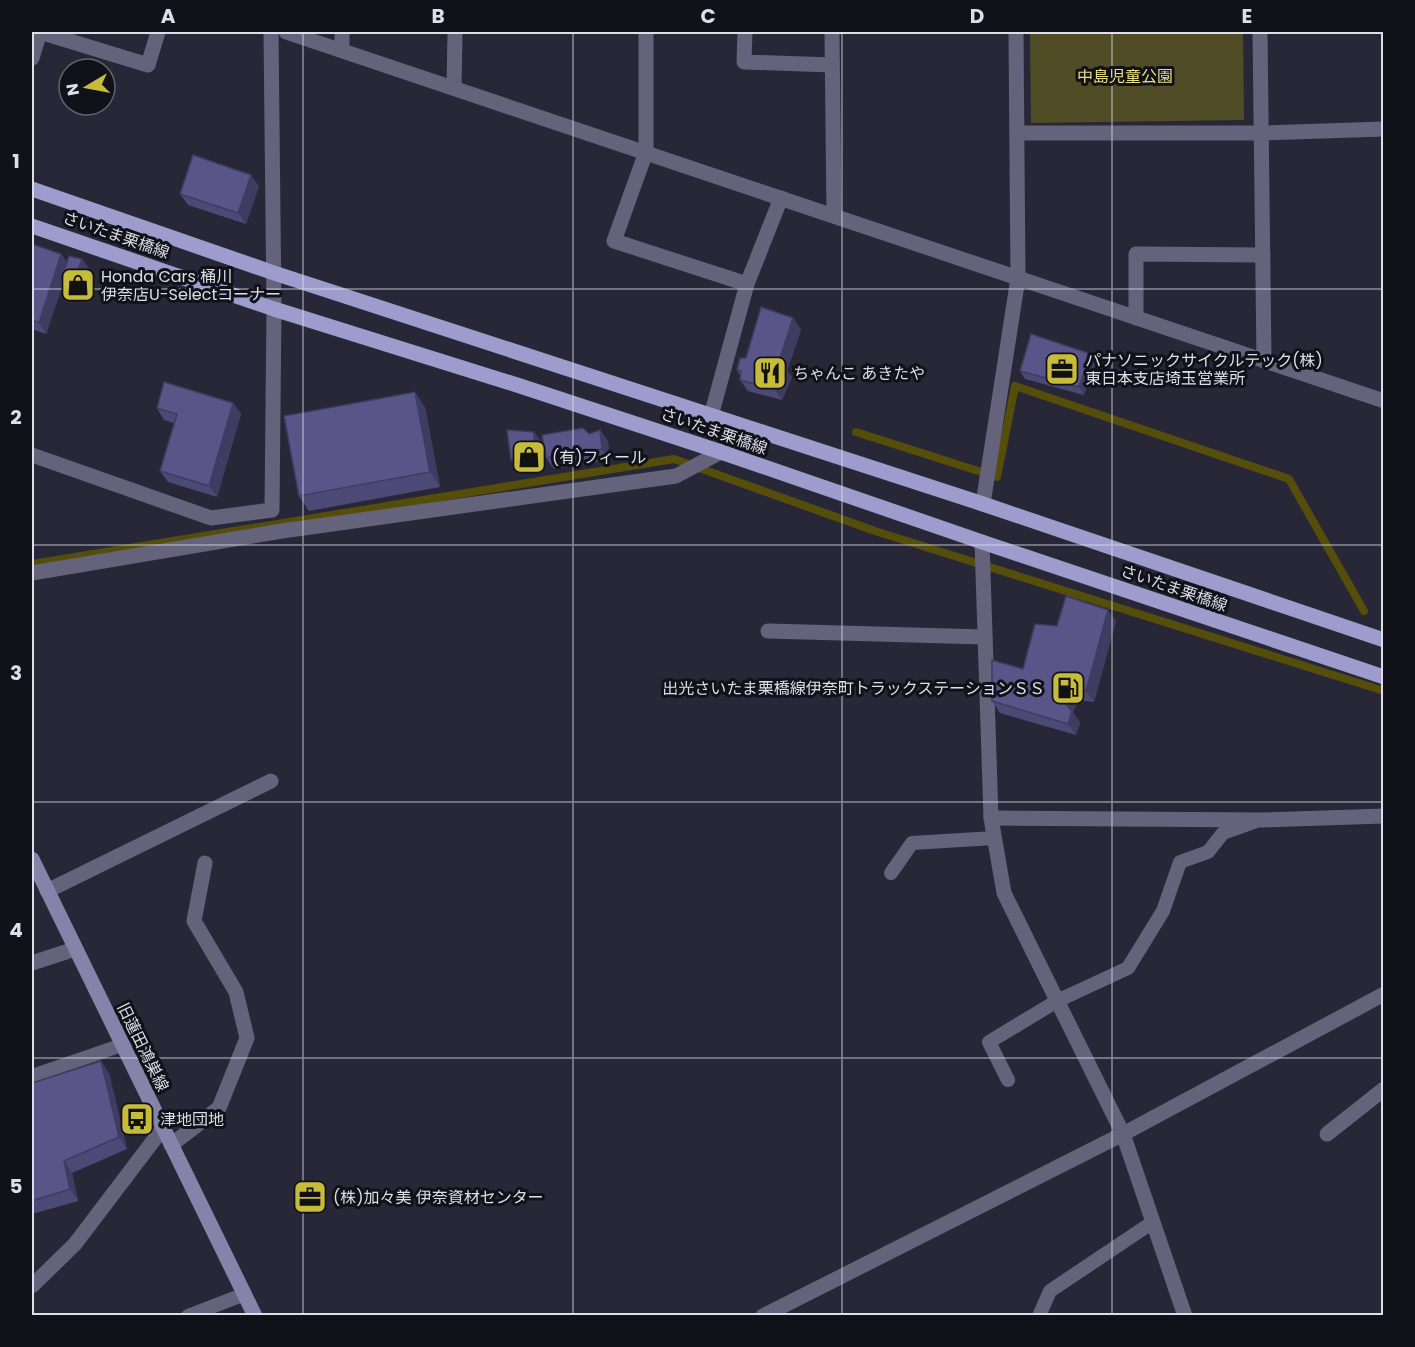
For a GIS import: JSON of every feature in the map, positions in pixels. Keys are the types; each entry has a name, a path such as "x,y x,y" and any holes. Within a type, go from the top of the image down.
{"main road":[{"name":"さいたま栗橋線","path":"32,189 274,273 983,504 1383,640"},
{"name":"さいたま栗橋線","path":"32,226 274,309 721,452 1383,677"}],"street":[{"path":"32,58 40,32 148,65 158,32"},
{"path":"32,455 211,518 272,510 274,273 271,32"},
{"path":"286,32 1383,401"},
{"path":"342,32 342,49"},
{"path":"454,32 454,87"},
{"path":"646,32 646,152 614,241 747,284"},
{"path":"745,32 744,62 832,65"},
{"path":"832,32 834,216"},
{"path":"983,504 1018,278 1016,32"},
{"path":"1260,32 1264,361"},
{"path":"1017,133 1261,133 1383,129"},
{"path":"711,416 747,284 781,198"},
{"path":"1136,318 1136,254 1263,255"},
{"path":"32,573 250,536 676,476 721,452"},
{"path":"246,513 250,536"},
{"path":"982,542 991,818 1004,893 1123,1134 1185,1316"},
{"path":"768,631 985,637"},
{"path":"47,891 271,781"},
{"path":"991,818 1262,820 1383,816"},
{"name":"旧蓮田鴻巣線","path":"32,859 255,1316"},
{"path":"171,1145 219,1108 248,1038 236,992 194,921 205,863"},
{"path":"32,963 75,949"},
{"path":"764,1316 1123,1134 1383,994"},
{"path":"1327,1134 1383,1089"},
{"path":"32,1286 75,1244 163,1128"}],"lane":[{"path":"1008,1080 989,1042 1057,1001 1128,968 1162,911 1180,862 1208,852 1223,833 1262,820"},
{"path":"891,873 912,843 994,838"},
{"path":"32,1076 122,1045"},
{"path":"1038,1316 1050,1292 1153,1222"},
{"path":"188,1316 244,1294"}],"green space":[{"name":"中島児童公園","path":"1030,32 1243,32 1244,120 1031,123"}],"building":[{"path":"193,155 251,175 238,213 180,194"},
{"path":"32,244 61,254 39,323 32,320"},
{"path":"69,256 82,259 72,288 60,284"},
{"path":"761,307 793,318 778,364 784,366 774,389 740,380 741,371 737,370 740,358 746,358"},
{"path":"1031,334 1091,354 1079,387 1020,371"},
{"path":"164,382 233,403 209,486 160,471 177,414 157,408"},
{"path":"415,392 430,472 299,496 284,416"},
{"path":"583,428 589,434 600,430 602,449 546,458 542,435"},
{"path":"507,430 534,432 534,458 511,460"},
{"path":"1066,596 1108,610 1086,691 1071,688 1064,702 1072,711 1068,724 992,701 992,660 1023,669 1035,624 1057,626"},
{"path":"101,1061 119,1137 64,1161 70,1189 32,1201 32,1083"}],"waterway":[{"path":"856,432 997,477 1015,386 1289,479 1364,611"},
{"path":"32,564 674,459 875,531 1384,691"}],"place":[{"name":"Honda Cars 桶川 伊奈店U-Selectコーナー","path":"78,285"},
{"name":"パナソニックサイクルテック(株) 東日本支店埼玉営業所","path":"1062,369"},
{"name":"ちゃんこ あきたや","path":"770,373"},
{"name":"(有)フィール","path":"529,457"},
{"name":"出光さいたま栗橋線伊奈町トラックステーションＳＳ","path":"1068,688"},
{"name":"津地団地","path":"137,1119"},
{"name":"(株)加々美 伊奈資材センター","path":"310,1197"}]}
